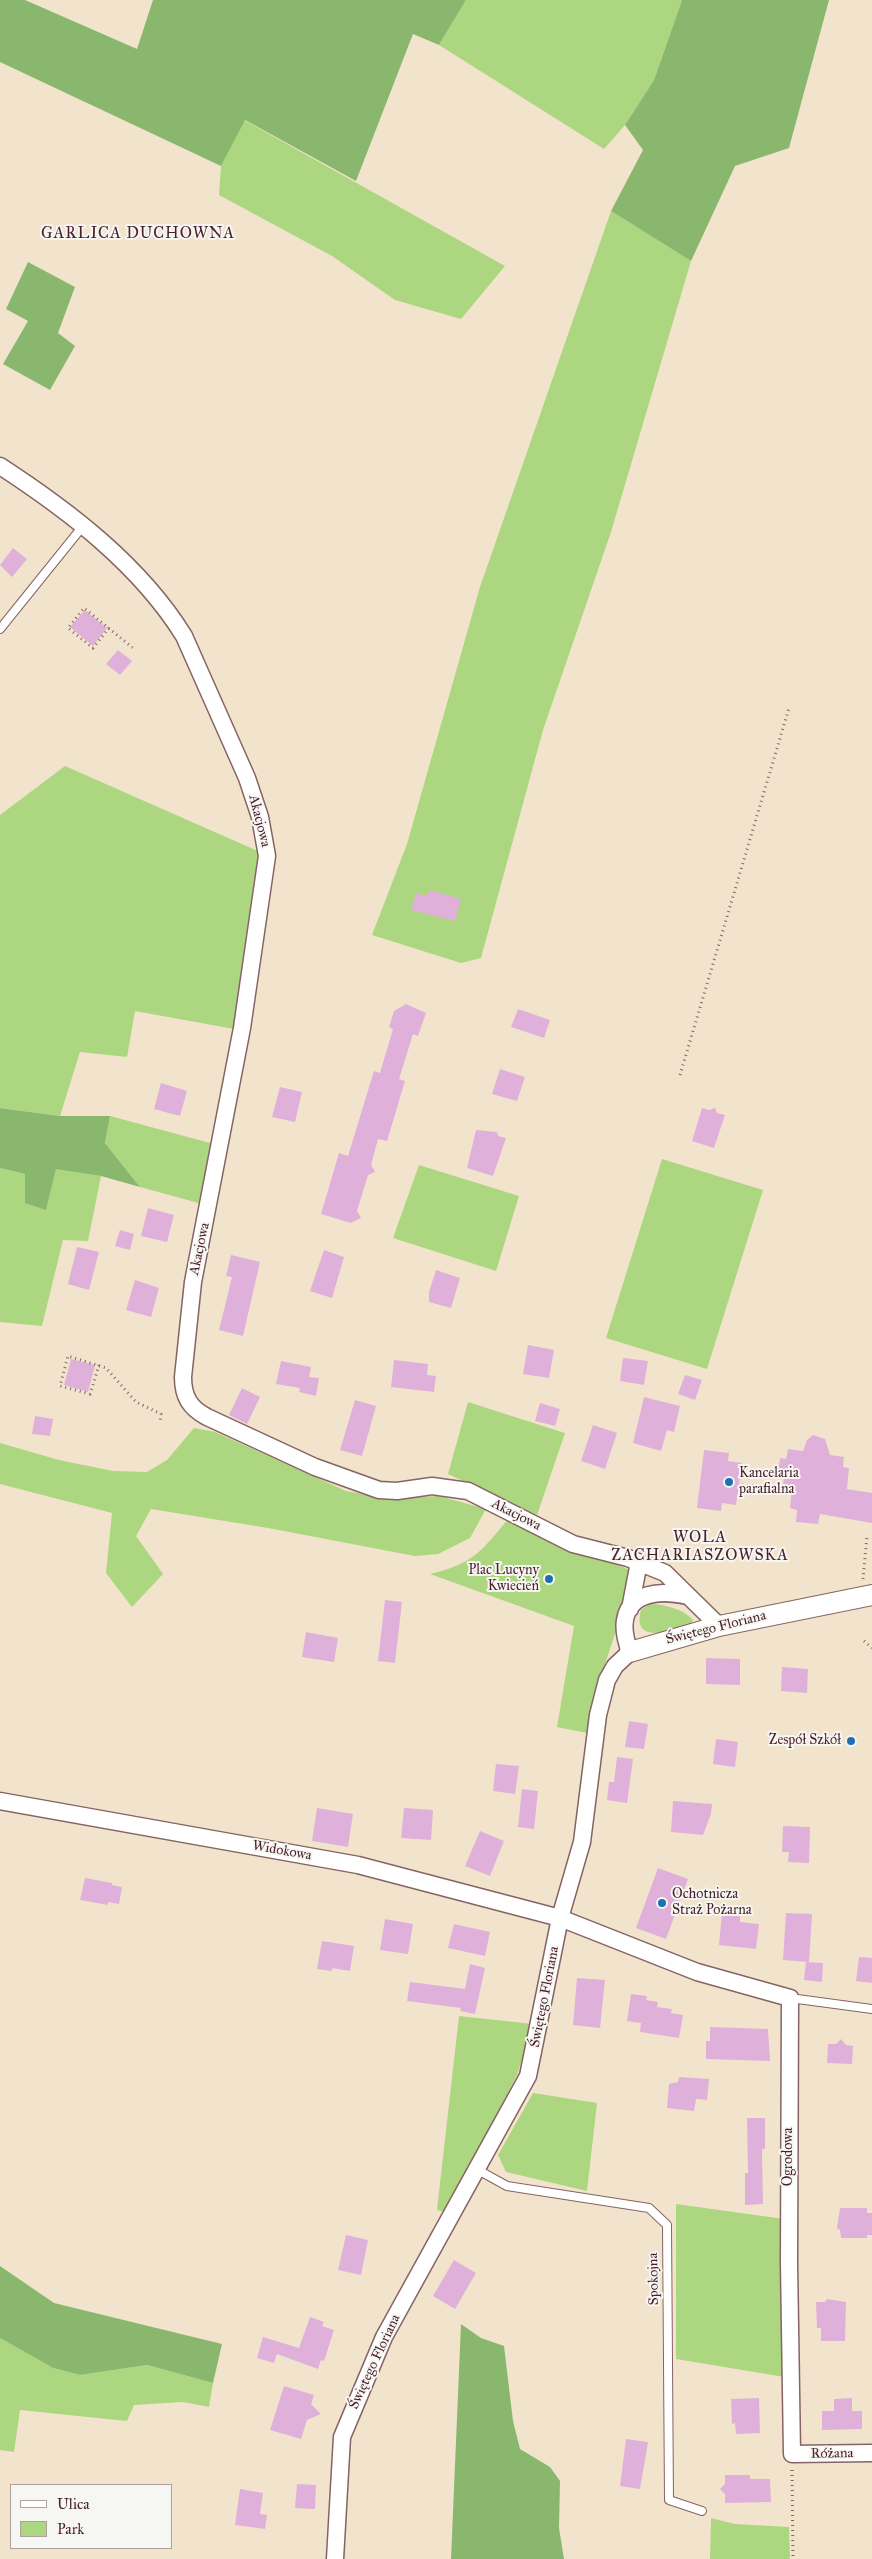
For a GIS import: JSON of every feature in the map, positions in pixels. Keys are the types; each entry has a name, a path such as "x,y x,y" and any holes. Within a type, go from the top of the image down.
{"street":[{"name":"Akacjowa","path":"0,466 83,526 119,557 138,577 180,630 247,778 260,817 267,856 241,1037 193,1282 183,1377 183,1389 187,1400 194,1410 207,1417 314,1467 379,1490 397,1491 432,1486 468,1491 573,1544 639,1562 665,1573 720,1626"},
{"path":"630,1652 626,1640 625,1625 639,1562"},
{"path":"629,1610 637,1599 644,1595 671,1592 688,1596"},
{"name":"Świętego Floriana","path":"335,2559 342,2437 384,2337 478,2170 528,2076 560,1918 582,1842 598,1715 611,1673 615,1666 630,1652 720,1626 872,1595"},
{"name":"Widokowa","path":"0,1801 358,1865 560,1918"},
{"path":"560,1918 696,1972 790,1998"},
{"name":"Ogrodowa","path":"790,1998 789,2263 792,2454"},
{"name":"Różana","path":"792,2454 872,2453"}],"lane":[{"path":"0,629 83,526"},
{"path":"790,1998 872,2009"},
{"name":"Spokojna","path":"478,2170 507,2186 649,2208 666,2225 669,2500 702,2511"}],"path":[{"path":"109,628 93,648 68,628 84,608 109,628 133,648"},
{"path":"680,1075 789,708"},
{"path":"98,1365 90,1394 60,1386 68,1356 98,1365 114,1374 127,1394 136,1402 162,1414 160,1423"},
{"path":"742,1485 764,1488"},
{"path":"864,1569 867,1536"},
{"path":"864,1641 872,1648"},
{"path":"792,2454 793,2559"}],"green space":[{"path":"0,0 25,0 137,49 153,0 466,0 439,45 413,34 356,181 245,120 221,166 0,62"},
{"path":"466,0 682,0 654,80 625,125 604,149 439,45"},
{"path":"682,0 829,0 789,148 735,166 691,261 611,211 643,150 625,125 654,80"},
{"path":"244,120 505,266 461,319 395,300 332,256 219,195 221,166"},
{"path":"611,211 691,261 611,532 543,730 481,958 461,963 372,935 407,844 480,587"},
{"path":"28,262 75,287 58,333 75,346 50,390 3,364 28,321 6,309"},
{"path":"65,766 260,852 234,1029 135,1011 127,1057 80,1052 60,1116 0,1108 0,815"},
{"path":"0,1108 60,1116 110,1116 105,1143 140,1187 101,1176 56,1169 46,1210 25,1203 25,1174 0,1168"},
{"path":"110,1116 214,1144 202,1204 140,1187 105,1143"},
{"path":"662,1159 763,1190 707,1369 606,1338"},
{"path":"419,1165 519,1196 496,1271 393,1238"},
{"path":"0,1168 25,1174 46,1209 56,1168 101,1176 88,1241 63,1240 42,1326 0,1322"},
{"path":"468,1402 565,1433 537,1515 448,1474"},
{"path":"194,1428 215,1432 346,1491 386,1498 439,1496 486,1509 470,1538 438,1554 415,1556 268,1528 151,1509 136,1536 163,1574 132,1607 106,1573 112,1513 0,1484 0,1443 59,1460 113,1471 147,1472 167,1460"},
{"name":"Plac Lucyny Kwiecień","path":"510,1517 587,1553 630,1570 624,1607 601,1676 587,1733 557,1727 574,1626 430,1574 457,1566 476,1554"},
{"path":"650,1604 679,1610 693,1620 691,1625 665,1632 648,1632 642,1628 640,1621 641,1610"},
{"path":"459,2016 533,2024 517,2075 447,2213 437,2210"},
{"path":"533,2093 597,2103 587,2191 506,2172 498,2155"},
{"path":"676,2204 784,2219 784,2377 676,2359"},
{"path":"0,2266 54,2303 222,2344 213,2383 147,2365 80,2375 53,2368 0,2338"},
{"path":"461,2324 481,2338 504,2346 513,2421 520,2449 550,2467 560,2481 559,2528 564,2559 451,2559"},
{"path":"0,2338 53,2368 80,2375 147,2365 213,2383 209,2407 183,2402 134,2405 127,2421 20,2410 14,2452 0,2450"},
{"path":"711,2518 735,2524 789,2527 790,2559 710,2559"}],"building":[{"path":"13,548 27,559 12,577 0,565"},
{"path":"85,610 107,628 93,646 70,627"},
{"path":"118,650 132,661 120,675 106,664"},
{"path":"430,890 461,899 455,921 411,910 416,893 427,896"},
{"path":"406,1004 426,1013 418,1036 413,1034 399,1079 405,1081 387,1141 378,1139 371,1165 375,1172 368,1175 357,1211 361,1218 351,1223 321,1214 339,1153 348,1156 374,1071 380,1073 393,1029 389,1027 394,1011"},
{"path":"518,1009 550,1020 544,1038 511,1027"},
{"path":"500,1069 525,1077 517,1101 492,1094"},
{"path":"161,1083 187,1091 180,1116 154,1109"},
{"path":"280,1087 302,1092 295,1122 272,1117"},
{"path":"702,1108 709,1110 715,1108 717,1113 725,1115 714,1148 692,1141"},
{"path":"476,1130 497,1132 498,1136 506,1138 493,1176 467,1168"},
{"path":"148,1208 174,1215 167,1242 141,1236"},
{"path":"120,1230 134,1234 130,1250 115,1246"},
{"path":"77,1247 99,1252 89,1290 68,1284"},
{"path":"324,1250 344,1257 332,1298 310,1291"},
{"path":"231,1255 260,1262 243,1336 219,1330 232,1277 226,1276"},
{"path":"436,1270 460,1278 451,1308 429,1302 429,1292"},
{"path":"135,1280 159,1288 151,1317 126,1310"},
{"path":"528,1345 554,1350 549,1378 523,1374"},
{"path":"623,1358 648,1361 644,1385 620,1381"},
{"path":"71,1359 95,1365 88,1392 64,1385"},
{"path":"394,1360 428,1364 427,1375 436,1376 434,1392 391,1387"},
{"path":"281,1361 311,1367 309,1377 319,1378 316,1396 299,1392 300,1388 276,1384"},
{"path":"685,1375 702,1380 695,1400 678,1394"},
{"path":"242,1388 260,1397 247,1424 229,1415"},
{"path":"644,1397 680,1406 674,1432 667,1430 661,1451 633,1443"},
{"path":"355,1400 376,1406 362,1456 340,1450"},
{"path":"540,1403 560,1409 555,1426 535,1421"},
{"path":"35,1416 53,1419 50,1436 32,1434"},
{"path":"593,1425 617,1433 605,1469 581,1461"},
{"path":"813,1435 825,1439 830,1455 844,1457 843,1467 849,1468 847,1489 872,1493 872,1523 820,1514 818,1524 796,1522 797,1510 790,1508 792,1488 783,1486 784,1476 778,1475 780,1458 786,1459 788,1449 803,1451 807,1440"},
{"path":"704,1450 729,1453 728,1461 742,1463 736,1505 722,1503 721,1511 697,1508"},
{"path":"385,1600 402,1602 395,1663 378,1661"},
{"path":"306,1632 338,1638 334,1662 302,1657"},
{"path":"706,1658 740,1659 740,1685 706,1684"},
{"path":"782,1667 808,1669 807,1693 781,1691"},
{"path":"629,1721 648,1724 644,1749 625,1747"},
{"path":"716,1739 738,1742 735,1767 713,1764"},
{"path":"617,1757 633,1759 627,1803 607,1800 609,1782 614,1782"},
{"path":"496,1764 519,1766 515,1794 493,1791"},
{"path":"522,1789 538,1791 534,1829 518,1827"},
{"path":"673,1801 712,1804 711,1814 703,1835 671,1832"},
{"path":"317,1808 353,1814 348,1847 312,1841"},
{"path":"404,1808 433,1810 431,1840 401,1838"},
{"path":"783,1826 810,1827 809,1863 788,1862 789,1852 782,1852"},
{"path":"480,1831 504,1841 490,1876 465,1866"},
{"name":"Ochotnicza Straż Pożarna","path":"658,1868 688,1879 666,1939 636,1928"},
{"path":"85,1878 112,1883 112,1885 122,1887 119,1904 108,1902 108,1905 80,1900"},
{"path":"722,1913 740,1915 740,1922 759,1924 756,1949 719,1945"},
{"path":"786,1913 812,1914 809,1962 783,1960"},
{"path":"385,1919 413,1924 408,1954 380,1950"},
{"path":"454,1924 490,1932 485,1956 448,1948"},
{"path":"322,1941 354,1946 350,1971 332,1968 332,1971 317,1969"},
{"path":"859,1957 872,1958 872,1983 856,1981"},
{"path":"806,1962 823,1963 822,1982 804,1980"},
{"path":"470,1964 485,1968 475,2014 460,2011 461,2008 407,2001 410,1982 465,1989"},
{"path":"577,1978 605,1980 600,2028 573,2025"},
{"path":"631,1994 647,1996 646,2000 658,2002 657,2007 672,2009 671,2013 683,2015 679,2038 640,2032 641,2023 627,2021"},
{"path":"710,2027 768,2029 770,2061 706,2059 706,2041 710,2041"},
{"path":"841,2039 846,2045 853,2046 852,2064 827,2063 828,2044 836,2044"},
{"path":"679,2077 709,2079 707,2100 696,2099 694,2111 667,2108 669,2084 678,2082"},
{"path":"747,2118 765,2118 765,2149 762,2149 763,2204 745,2205 745,2173 748,2173"},
{"path":"840,2208 867,2208 867,2213 872,2213 872,2235 867,2235 867,2238 841,2238 840,2230 837,2228"},
{"path":"346,2235 368,2240 361,2275 338,2270"},
{"path":"454,2260 476,2273 455,2309 433,2296"},
{"path":"827,2299 846,2302 845,2341 821,2341 821,2328 817,2328 816,2302 825,2302"},
{"path":"310,2317 324,2322 322,2326 334,2330 324,2361 321,2360 318,2369 277,2354 274,2363 257,2358 263,2337 299,2348"},
{"path":"284,2386 314,2395 311,2404 321,2414 307,2420 301,2439 270,2430"},
{"path":"759,2398 760,2433 736,2434 735,2423 732,2424 731,2399"},
{"path":"852,2398 852,2411 862,2411 862,2429 822,2430 822,2411 834,2411 834,2399"},
{"path":"626,2439 648,2442 640,2489 620,2486"},
{"path":"725,2475 750,2475 750,2479 770,2479 771,2502 725,2503 725,2494 720,2489 725,2484"},
{"path":"297,2484 316,2485 315,2509 295,2508"},
{"path":"240,2489 263,2493 260,2514 267,2515 265,2529 235,2525"}],"place":[{"name":"Kancelaria parafialna","path":"729,1482"},
{"name":"Plac Lucyny Kwiecień","path":"549,1579"},
{"name":"Zespół Szkół","path":"851,1741"},
{"name":"Ochotnicza Straż Pożarna","path":"662,1903"}],"district":[{"name":"GARLICA DUCHOWNA","path":"138,234"},
{"name":"WOLA ZACHARIASZOWSKA","path":"700,1547"}]}
